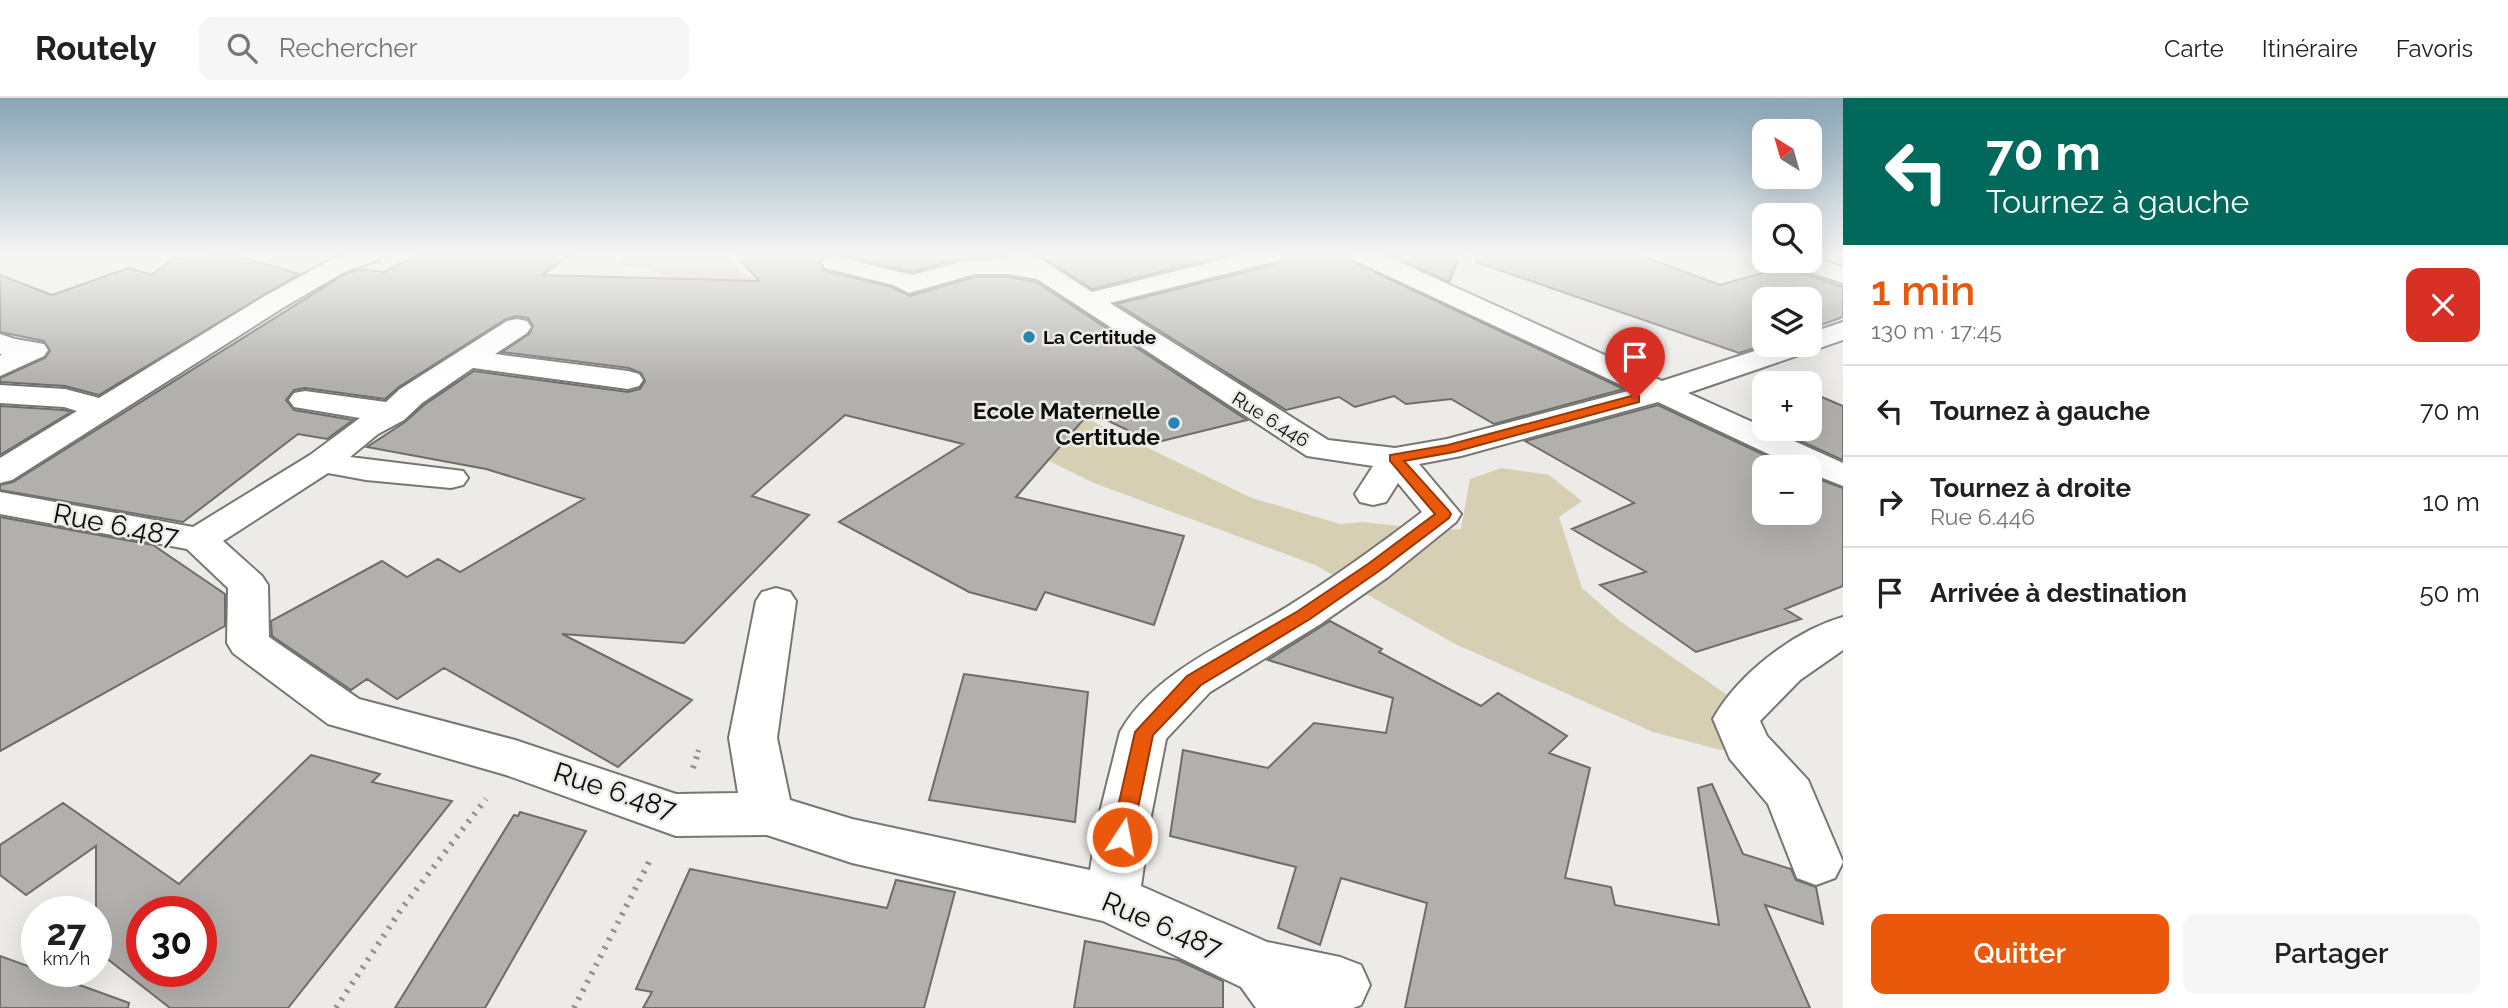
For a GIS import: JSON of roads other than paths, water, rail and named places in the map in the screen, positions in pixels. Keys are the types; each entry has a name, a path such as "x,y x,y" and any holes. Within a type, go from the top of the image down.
{"street":[{"path":"0,473 282,297"},
{"name":"Rue 6.446","path":"1081,297 1319,449 1395,458 1449,449 1661,392 1765,357"},
{"path":"1086,301 1101,297"},
{"path":"1454,297 1843,476"},
{"path":"199,540 322,461 366,427 393,413 411,396 517,327"},
{"path":"1822,338 1843,330"},
{"path":"0,342 7,346 34,350 0,367"},
{"path":"468,359 628,380"},
{"path":"0,394 65,398 103,408"},
{"path":"305,400 393,413"},
{"path":"1319,449 1330,470 1373,494 1394,504 1443,514"},
{"path":"1373,494 1395,458 1443,514"},
{"path":"322,461 366,470 451,478"},
{"name":"Rue 6.487","path":"0,503 199,540 248,585 248,643 344,712 516,759 676,815 767,814 852,841 1112,900 1299,987"},
{"path":"1112,900 1125,816 1144,732 1194,681 1374,568 1443,514"},
{"path":"767,814 752,738 776,601"},
{"path":"1816,862 1790,794 1747,746 1736,719 1747,701 1828,638 1843,631"}],"place":[{"name":"La Certitude","path":"1029,337"},
{"name":"Ecole Maternelle Certitude","path":"1174,423"}]}
